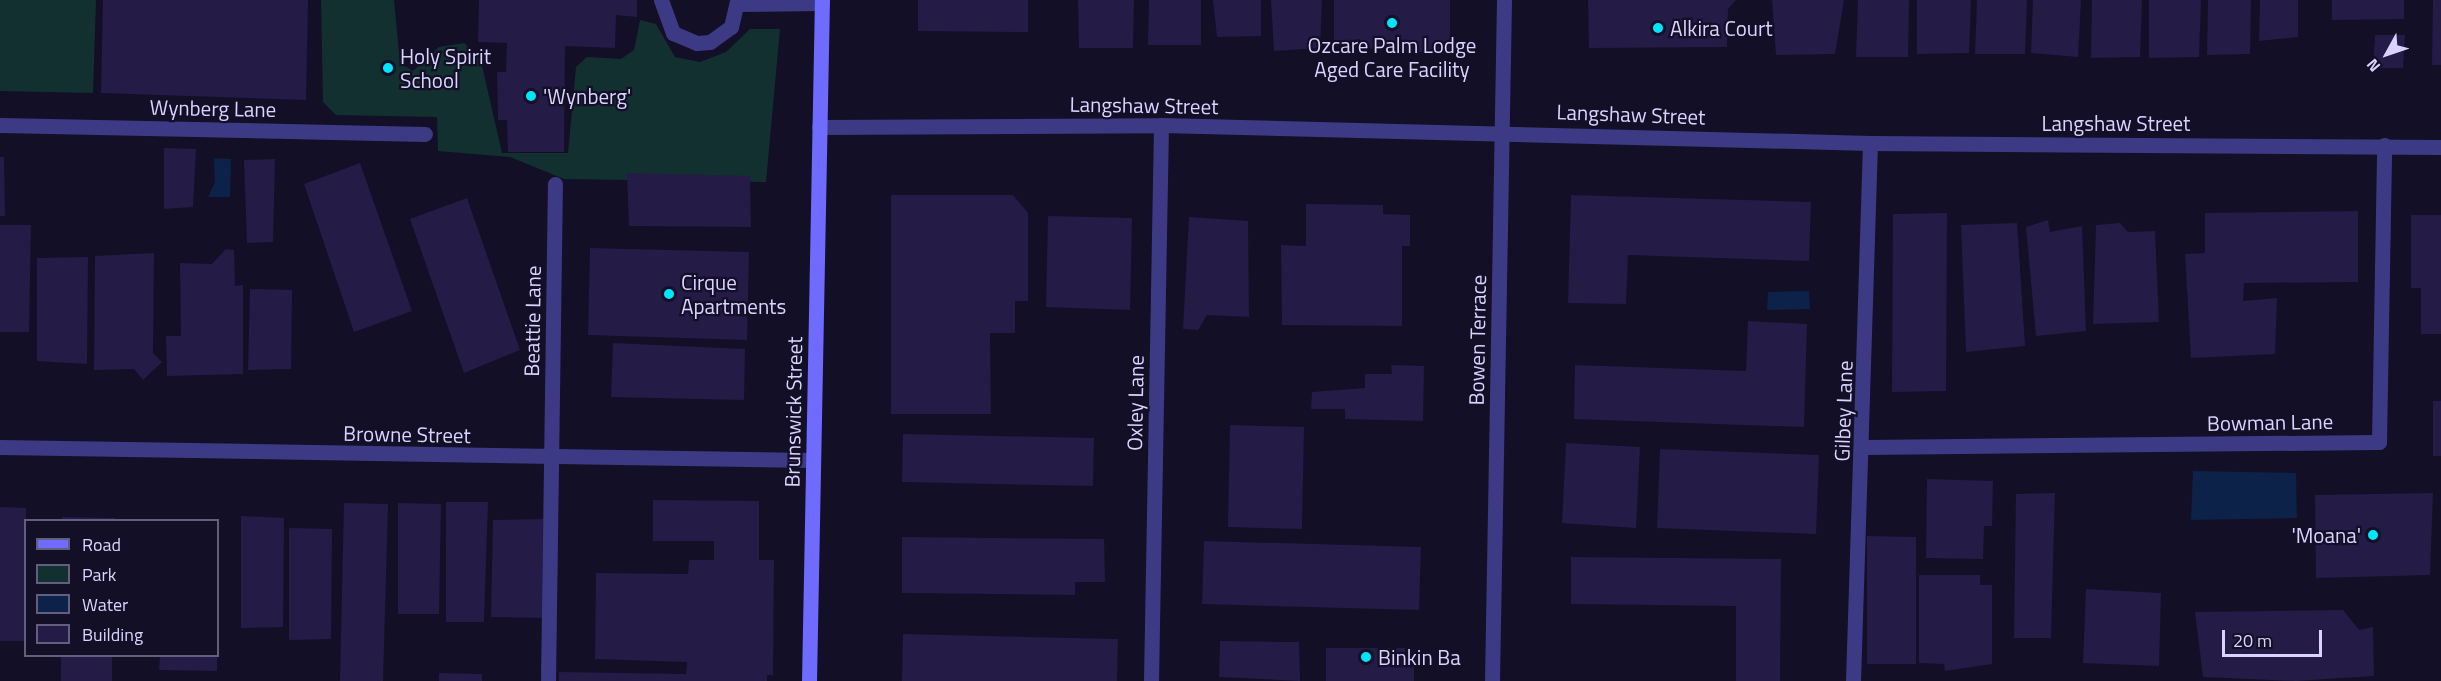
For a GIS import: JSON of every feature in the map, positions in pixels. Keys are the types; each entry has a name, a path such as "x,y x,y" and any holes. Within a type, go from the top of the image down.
{"main road":[{"name":"Brunswick Street","path":"809,681 822,2"}],"street":[{"path":"661,0 673,33 697,43 722,36 731,27 737,2 822,2"},
{"name":"Bowen Terrace","path":"1492,681 1504,0"},
{"name":"Wynberg Lane","path":"0,125 425,134"},
{"name":"Langshaw Street","path":"819,127 1161,125 1870,142 2441,147"},
{"name":"Oxley Lane","path":"1151,681 1161,125"},
{"name":"Gilbey Lane","path":"1853,681 1864,447 1870,142"},
{"name":"Bowman Lane","path":"1864,447 2379,442 2384,146"},
{"name":"Beattie Lane","path":"548,681 555,184"},
{"name":"Browne Street","path":"0,447 551,458 813,460"}],"green space":[{"path":"0,0 96,0 93,93 0,91"},
{"path":"321,0 394,0 400,63 413,71 439,47 464,43 480,57 502,153 568,153 576,67 587,57 621,59 634,50 640,20 656,24 675,57 700,62 726,52 750,29 780,29 766,182 564,179 510,157 438,151 437,117 336,115 323,102"}],"water":[{"path":"214,158 231,159 230,197 208,197 215,182"},
{"path":"1809,291 1810,309 1767,310 1768,292"},
{"path":"2193,471 2296,473 2297,518 2191,520"}],"building":[{"path":"103,0 308,0 306,100 101,93"},
{"name":"'Wynberg'","path":"479,0 637,0 637,17 616,15 615,48 565,46 564,152 508,152 507,120 498,120 497,72 506,72 507,43 478,42"},
{"path":"918,0 1028,0 1028,32 918,31"},
{"path":"1078,0 1134,0 1133,48 1079,48"},
{"path":"1149,0 1201,0 1201,45 1148,45"},
{"path":"1213,0 1261,0 1261,36 1217,37"},
{"path":"1271,0 1322,0 1320,48 1274,51"},
{"name":"Ozcare Palm Lodge Aged Care Facility","path":"1334,0 1450,0 1450,54 1334,46"},
{"name":"Alkira Court","path":"1588,0 1736,0 1728,9 1727,47 1589,48"},
{"path":"1772,0 1844,0 1835,54 1776,55"},
{"path":"1858,0 1909,0 1908,57 1856,57"},
{"path":"1917,0 1971,0 1969,53 1917,54"},
{"path":"1977,0 2027,0 2025,54 1975,54"},
{"path":"2033,0 2081,0 2078,57 2031,53"},
{"path":"2092,0 2142,0 2140,57 2091,58"},
{"path":"2149,0 2201,0 2199,57 2149,58"},
{"path":"2208,0 2251,0 2250,54 2207,55"},
{"path":"2260,0 2298,0 2298,37 2259,41"},
{"path":"2332,0 2404,0 2404,19 2332,20"},
{"path":"2433,0 2441,0 2441,65 2432,65"},
{"path":"2375,35 2405,35 2403,68 2373,68"},
{"path":"164,148 196,149 193,207 164,209"},
{"path":"0,157 4,157 5,216 0,216"},
{"path":"275,159 273,242 247,243 244,160"},
{"path":"360,163 412,311 354,332 304,184"},
{"path":"627,173 750,176 751,227 629,226"},
{"path":"891,195 1013,195 1028,213 1028,301 1015,301 1015,333 990,333 991,414 891,414"},
{"path":"1571,195 1811,202 1809,261 1628,255 1626,304 1568,303"},
{"path":"467,198 520,350 464,373 410,219"},
{"path":"1306,204 1383,205 1383,214 1410,215 1410,246 1402,246 1402,326 1282,325 1281,245 1306,246"},
{"path":"2358,211 2358,282 2244,283 2243,301 2277,298 2275,354 2191,358 2185,254 2205,253 2205,213"},
{"path":"1947,213 1946,391 1892,392 1893,214"},
{"path":"2411,215 2441,215 2441,334 2421,334 2421,288 2411,288"},
{"path":"1048,216 1132,218 1130,310 1046,307"},
{"path":"1189,217 1248,221 1249,317 1207,315 1198,330 1183,329"},
{"path":"2048,220 2050,232 2082,226 2086,331 2036,336 2026,227"},
{"path":"2017,223 2025,346 1966,352 1961,225"},
{"path":"2120,223 2128,232 2155,231 2159,322 2093,324 2096,225"},
{"path":"0,225 31,225 29,332 0,332"},
{"name":"Cirque Apartments","path":"590,248 749,252 747,340 588,335"},
{"path":"226,249 234,250 235,286 243,285 243,374 167,376 166,336 181,336 180,263 212,264"},
{"path":"154,253 153,353 162,362 143,380 134,369 94,370 95,256"},
{"path":"88,257 87,364 37,361 37,258"},
{"path":"250,289 292,290 291,369 248,370"},
{"path":"1748,321 1807,324 1804,427 1574,419 1575,365 1746,371"},
{"path":"613,343 745,349 744,400 611,397"},
{"path":"1391,365 1424,366 1423,421 1345,419 1345,409 1311,409 1312,392 1365,388 1365,374 1392,374"},
{"path":"2433,401 2441,401 2441,456 2433,456"},
{"path":"1230,425 1304,427 1302,529 1228,527"},
{"path":"903,434 1094,438 1093,486 902,482"},
{"path":"1566,443 1640,447 1636,528 1562,523"},
{"path":"1660,449 1819,455 1816,534 1657,528"},
{"path":"1927,479 1993,481 1992,526 1984,526 1983,559 1926,558"},
{"path":"2055,493 2051,638 2014,638 2016,494"},
{"name":"'Moana'","path":"2433,493 2430,575 2316,578 2315,495"},
{"path":"653,500 759,501 759,560 774,560 773,675 767,675 767,681 559,681 559,672 686,674 687,662 595,659 596,573 688,574 689,560 714,560 714,541 653,541"},
{"path":"446,502 488,502 484,622 446,622"},
{"path":"344,503 388,504 383,681 340,681"},
{"path":"398,503 441,504 439,614 398,614"},
{"path":"0,507 26,508 26,519 24,519 24,641 0,641"},
{"path":"241,516 284,518 283,627 241,628"},
{"path":"62,517 115,518 115,519 62,519"},
{"path":"543,519 542,618 491,617 493,520"},
{"path":"289,528 332,529 331,639 289,640"},
{"path":"1867,536 1916,537 1916,664 1867,664"},
{"path":"902,537 1104,539 1105,582 1075,582 1075,595 902,593"},
{"path":"1204,541 1421,547 1419,610 1202,604"},
{"path":"1571,557 1781,559 1780,681 1736,681 1736,606 1571,604"},
{"path":"1919,575 1980,575 1980,585 1992,585 1992,664 1945,671 1944,664 1919,663"},
{"path":"2086,589 2161,593 2159,666 2083,663"},
{"path":"2343,610 2359,630 2373,627 2374,676 2296,681 2203,677 2195,612"},
{"path":"903,634 1118,639 1117,681 902,681"},
{"path":"1220,641 1299,642 1300,681 1219,677"},
{"name":"Binkin Ba","path":"1326,648 1405,648 1405,666 1414,666 1414,681 1326,681"},
{"path":"61,657 112,657 112,681 61,681"},
{"path":"160,657 217,657 217,671 159,670"},
{"path":"439,673 482,674 482,681 439,681"}],"place":[{"name":"Ozcare Palm Lodge Aged Care Facility","path":"1392,23"},
{"name":"Alkira Court","path":"1658,28"},
{"name":"Holy Spirit School","path":"388,68"},
{"name":"'Wynberg'","path":"531,96"},
{"name":"Cirque Apartments","path":"669,294"},
{"name":"'Moana'","path":"2373,535"},
{"name":"Binkin Ba","path":"1366,657"}]}
